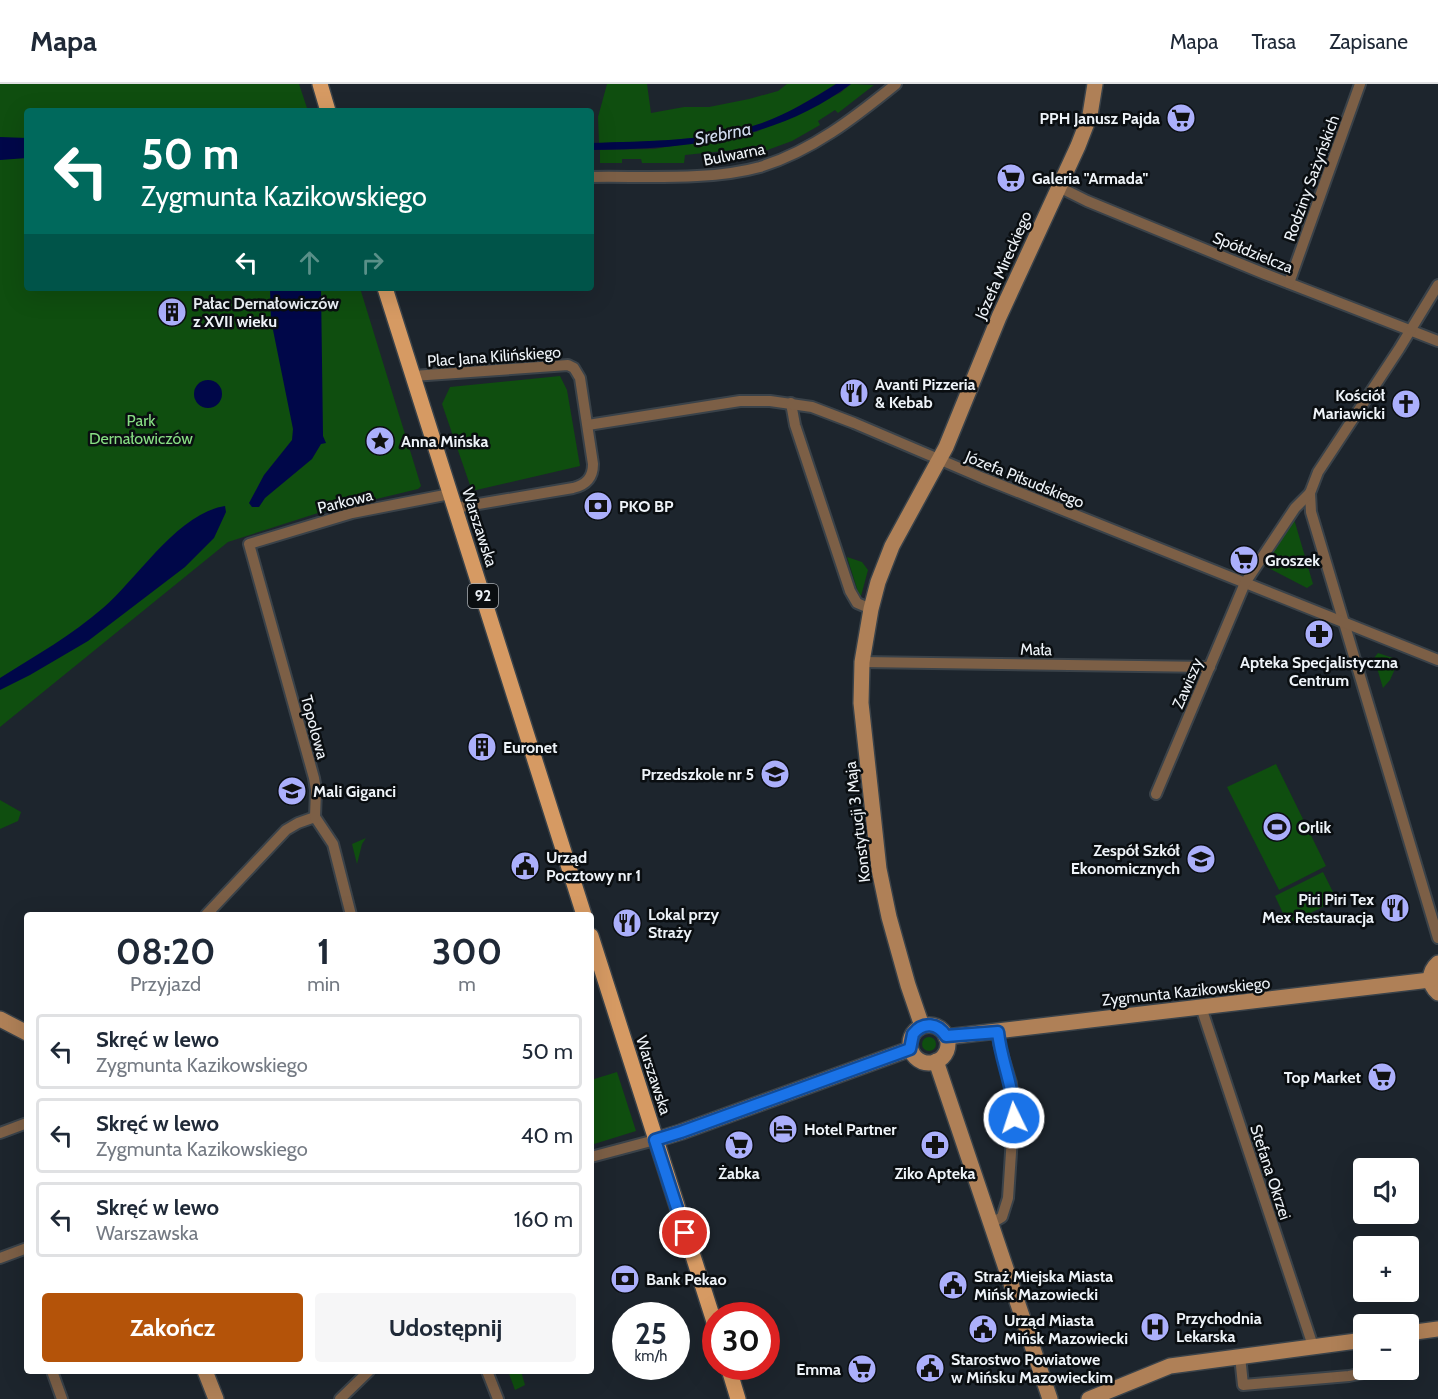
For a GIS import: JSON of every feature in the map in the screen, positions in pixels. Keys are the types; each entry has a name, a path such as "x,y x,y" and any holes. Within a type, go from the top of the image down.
{"main road":[{"path":"320,84 327,108"},
{"name":"Warszawska","path":"386,291 583,912"},
{"name":"Warszawska","path":"594,946 708,1302"},
{"path":"732,1380 738,1399"}],"street":[{"name":"Bulwarna","path":"594,177 699,175 734,172 761,166 788,157 820,140 854,118 896,84"},
{"name":"Józefa Mireckiego","path":"938,460 946,447 999,317 1090,115 1095,84"},
{"name":"Rodziny Sażyńskich","path":"1289,283 1360,84"},
{"name":"Spółdzielcza","path":"1059,187 1087,201 1438,341"},
{"path":"1438,285 1318,472 1310,493 1311,512 1342,621 1438,938"},
{"name":"Plac Jana Kilińskiego","path":"413,376 568,365 574,368 580,378 593,469 589,480 582,485 453,501"},
{"name":"Józefa Piłsudskiego","path":"588,425 733,402 791,403 812,407 938,460 1438,660"},
{"path":"791,403 795,425 850,591 857,603 871,609"},
{"name":"Konstytucji 3 Maja","path":"922,1026 889,917 879,869 861,703 862,662 878,582 892,546 938,460"},
{"name":"Zawiszy","path":"1156,794 1245,583 1295,508 1310,493"},
{"name":"Parkowa","path":"249,544 352,513 453,501"},
{"name":"Topolowa","path":"249,544 314,778 315,817"},
{"name":"Mała","path":"862,662 1210,667"},
{"path":"209,912 286,830 315,817 333,844 350,912"},
{"path":"1434,987 1431,972 1438,963"},
{"name":"Zygmunta Kazikowskiego","path":"946,1036 998,1032 1201,1007 1434,987"},
{"name":"Stefana Okrzei","path":"1201,1007 1313,1346"},
{"path":"0,1019 24,1031"},
{"path":"922,1026 939,1028 946,1036 947,1048 941,1058 936,1061 919,1060 910,1049 913,1034 922,1026"},
{"path":"992,1223 1002,1217 1008,1198 1014,1118 1011,1083 998,1032"},
{"path":"594,1155 681,1132 910,1049"},
{"path":"936,1061 1050,1399"},
{"path":"0,1133 24,1124"},
{"path":"0,1258 24,1249"},
{"path":"1419,1332 1438,1329"},
{"path":"1089,1399 1170,1366 1353,1341"},
{"path":"1240,1356 1243,1385 1353,1375"},
{"path":"53,1374 62,1399"},
{"path":"206,1374 216,1399"},
{"path":"340,1399 366,1374"},
{"path":"488,1374 498,1399"}],"green space":[{"name":"Park Dernałowiczów","path":"0,84 299,84 307,108 24,108 24,291 361,291 421,486 418,489 318,513 228,542 0,727"},
{"path":"607,84 647,84 651,113 684,107 709,107 749,99 778,91 787,84 836,84 780,116 737,130 691,138 599,143 598,117"},
{"path":"851,84 874,85 838,113 835,110 818,121 820,125 792,141 754,155 752,148 685,155 684,163 642,163 641,159 622,159 622,163 600,163 600,150 654,149 756,132 840,93"},
{"path":"560,376 567,390 580,466 472,491 442,404 450,387"},
{"path":"1294,519 1313,584 1307,588 1263,565"},
{"path":"847,557 862,562 868,570 861,596 859,595"},
{"path":"1378,653 1396,659 1398,662 1390,680 1383,688 1374,658"},
{"name":"Orlik","path":"1276,764 1326,866 1279,890 1227,787"},
{"path":"0,800 21,812 18,821 0,829"},
{"path":"366,838 362,844 357,864 352,844"},
{"path":"1323,872 1337,900 1288,924 1275,896"},
{"path":"926,1037 932,1037 936,1044 932,1051 926,1051 922,1047 922,1041"},
{"path":"617,1072 636,1131 594,1144 594,1079"},
{"path":"509,1374 522,1374 525,1385 515,1390"}],"water":[{"name":"Srebrna","path":"836,84 851,84 791,119 759,130 693,144 594,150 594,143 676,140 739,130 779,116"},
{"path":"0,137 24,138 24,158 0,160"},
{"path":"270,291 321,291 323,436 326,443 321,444 312,459 265,498 259,507 252,507 249,503 264,475 292,440 293,429 271,320"},
{"path":"208,380 218,384 222,394 218,404 208,408 198,404 194,394 198,384"},
{"path":"225,506 226,512 214,538 185,567 88,641 0,690 0,678 91,618 175,533 208,511"}],"place":[{"name":"PPH Janusz Pajda","path":"1181,118"},
{"name":"Galeria \"Armada\"","path":"1011,178"},
{"name":"Pałac Dernałowiczów z XVII wieku","path":"172,312"},
{"name":"Avanti Pizzeria & Kebab","path":"854,393"},
{"name":"Kościół Mariawicki","path":"1406,404"},
{"name":"Anna Mińska","path":"380,441"},
{"name":"PKO BP","path":"598,506"},
{"name":"Groszek","path":"1244,560"},
{"name":"Apteka Specjalistyczna Centrum","path":"1319,634"},
{"name":"Euronet","path":"482,747"},
{"name":"Przedszkole nr 5","path":"775,774"},
{"name":"Mali Giganci","path":"292,791"},
{"name":"Orlik","path":"1277,827"},
{"name":"Zespół Szkół Ekonomicznych","path":"1201,859"},
{"name":"Urząd Pocztowy nr 1","path":"525,866"},
{"name":"Piri Piri Tex Mex Restauracja","path":"1395,908"},
{"name":"Lokal przy Straży","path":"627,923"},
{"name":"Top Market","path":"1382,1077"},
{"name":"Hotel Partner","path":"783,1129"},
{"name":"Żabka","path":"739,1145"},
{"name":"Ziko Apteka","path":"935,1145"},
{"name":"Bank Pekao","path":"625,1279"},
{"name":"Straż Miejska Miasta Mińsk Mazowiecki","path":"953,1285"},
{"name":"Przychodnia Lekarska","path":"1155,1327"},
{"name":"Urząd Miasta Mińsk Mazowiecki","path":"983,1329"},
{"name":"Starostwo Powiatowe w Mińsku Mazowieckim","path":"930,1368"},
{"name":"Emma","path":"862,1369"}],"route":[{"path":"685,1233 655,1140 910,1049 910,1039 922,1026 933,1025 946,1036 998,1032 1011,1083 1014,1118"}]}
